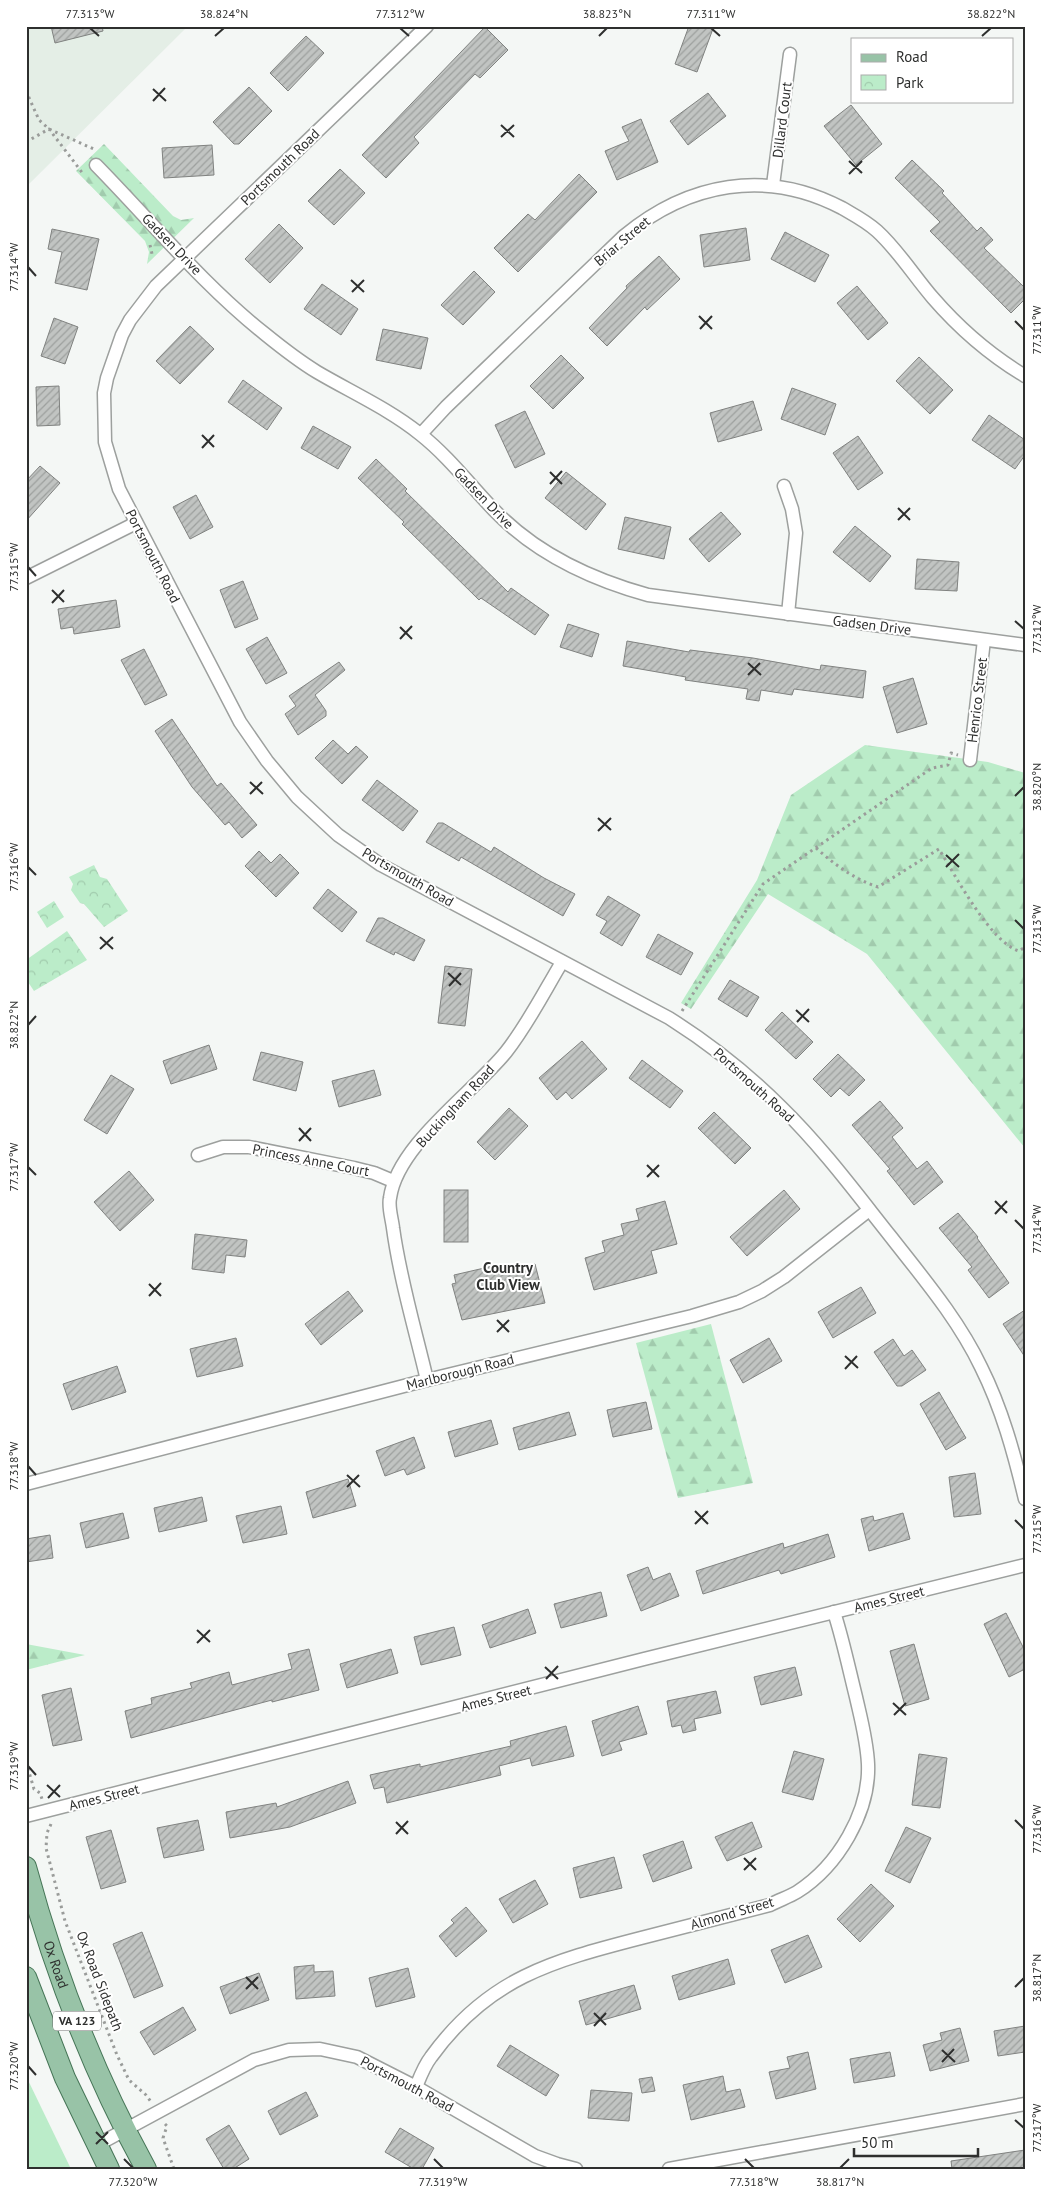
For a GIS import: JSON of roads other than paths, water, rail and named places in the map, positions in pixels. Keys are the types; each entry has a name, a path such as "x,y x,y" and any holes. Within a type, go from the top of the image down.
{"main road":[{"name":"Ox Road","path":"26,1867 36,1904 80,2030 125,2130 146,2169"},
{"name":"VA 123","path":"26,1977 65,2078 109,2169"}],"street":[{"name":"Portsmouth Road","path":"426,26 156,286 130,320 122,335 107,378 104,393 104,422 109,457 119,489 240,722 267,761 297,797 338,835 381,865 675,1022 740,1069 782,1108 819,1148 937,1295 960,1329 981,1365 1010,1440 1025,1499"},
{"name":"Dillard Court","path":"774,185 790,54"},
{"name":"Gadsen Drive","path":"99,168 218,292 264,333 314,370 391,414 421,434 514,529 547,553 580,572 615,586 648,595 1025,645"},
{"name":"Briar Street","path":"421,434 460,394 640,222 670,204 699,193 726,187 774,185 799,190 826,200 865,221 878,232 934,299 966,333 1025,376"},
{"path":"784,486 792,509 796,533 788,614"},
{"path":"26,578 136,523"},
{"name":"Henrico Street","path":"970,760 984,640"},
{"name":"Buckingham Road","path":"427,1380 396,1245 389,1200 394,1181 402,1166 426,1134 484,1077 506,1051 527,1022 562,962"},
{"name":"Princess Anne Court","path":"198,1155 223,1148 249,1147 354,1168 394,1181"},
{"name":"Marlborough Road","path":"26,1484 427,1380 692,1316 739,1302 784,1277 869,1210"},
{"name":"Ames Street","path":"26,1816 1025,1565"},
{"name":"Almond Street","path":"416,2087 430,2058 464,2017 491,1995 523,1976 579,1954 770,1904 797,1892 818,1876 831,1862 850,1834 863,1802 868,1766 866,1737 834,1612"},
{"name":"Portsmouth Road","path":"97,2144 254,2060 289,2050 320,2049 357,2057 416,2087 535,2156 576,2169"},
{"path":"669,2169 1025,2104"}],"district":[{"name":"Country Club View","path":"508,1276"}]}
